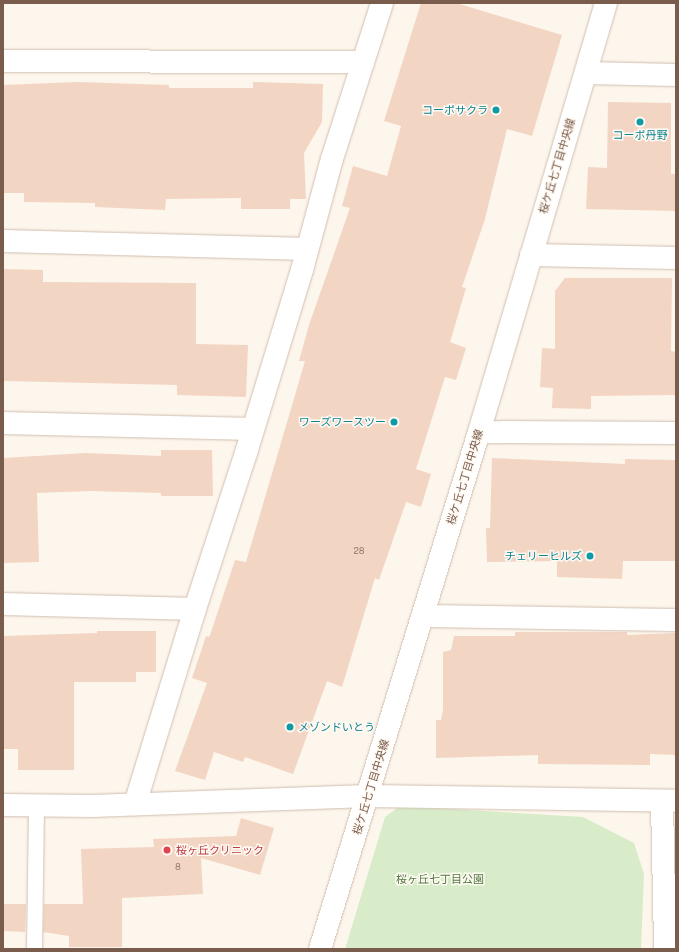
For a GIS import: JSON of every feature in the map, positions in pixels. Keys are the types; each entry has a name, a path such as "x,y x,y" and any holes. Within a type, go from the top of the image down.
{"street":[{"path":"135,804 195,609 253,429 362,62 382,3"},
{"name":"桜ケ丘七丁目中央線","path":"320,949 479,432 606,3"},
{"path":"3,61 362,62"},
{"path":"586,73 676,75"},
{"path":"3,241 307,249"},
{"path":"531,255 676,258"},
{"path":"3,424 253,429"},
{"path":"479,432 617,431 676,433"},
{"path":"3,604 195,609"},
{"path":"423,616 676,620"},
{"path":"3,805 135,804 368,796 669,801 665,949"}],"lane":[{"path":"34,949 36,805"}],"green space":[{"name":"桜ヶ丘七丁目公園","path":"400,806 583,817 634,843 644,874 641,949 345,949 385,817"}],"building":[{"path":"421,3 456,3 562,35 532,136 507,129 485,219 462,287 466,288 450,342 466,348 456,380 445,377 416,469 431,474 421,507 406,502 379,580 375,578 342,687 327,681 293,774 245,757 243,762 214,752 205,780 175,771 207,683 192,678 206,636 209,637 210,635 235,560 246,562 305,361 299,361 309,325 350,208 342,206 353,166 387,176 401,126 384,121"},
{"path":"78,82 169,85 169,88 253,88 253,82 323,84 322,122 304,153 306,199 290,199 290,209 241,209 241,198 166,199 165,210 95,207 95,203 24,202 24,193 3,193 3,85"},
{"path":"608,102 671,103 671,174 676,174 676,211 586,209 588,167 607,168"},
{"path":"3,269 43,270 43,282 196,283 196,344 248,345 246,397 177,395 177,385 3,381"},
{"path":"565,278 672,278 671,351 676,352 676,395 591,396 591,409 552,408 553,388 540,387 542,348 555,349 555,291"},
{"path":"161,450 212,450 213,496 161,496 161,493 90,491 37,493 39,562 3,563 3,458 86,453 161,456"},
{"path":"492,458 625,464 625,459 676,460 676,561 623,561 622,579 557,577 557,561 487,562 486,528 490,528"},
{"path":"97,631 156,631 156,672 136,672 136,682 74,682 74,770 18,770 18,749 3,749 3,636 97,633"},
{"path":"515,632 627,632 627,635 676,633 676,755 650,754 650,765 538,764 538,755 436,758 436,720 441,720 443,710 443,652 451,650 454,636 515,636"},
{"path":"241,818 274,828 260,875 201,858 203,894 122,898 122,947 69,947 69,936 43,932 44,904 83,904 81,849 154,847 153,839 236,836"},
{"path":"3,904 26,904 25,932 3,931"}],"place":[{"name":"コーポサクラ","path":"496,110"},
{"name":"コーポ丹野","path":"640,122"},
{"name":"ワーズワースツー","path":"394,422"},
{"name":"チェリーヒルズ","path":"590,556"},
{"name":"メゾンドいとう","path":"290,727"},
{"name":"桜ヶ丘クリニック","path":"167,850"}]}
